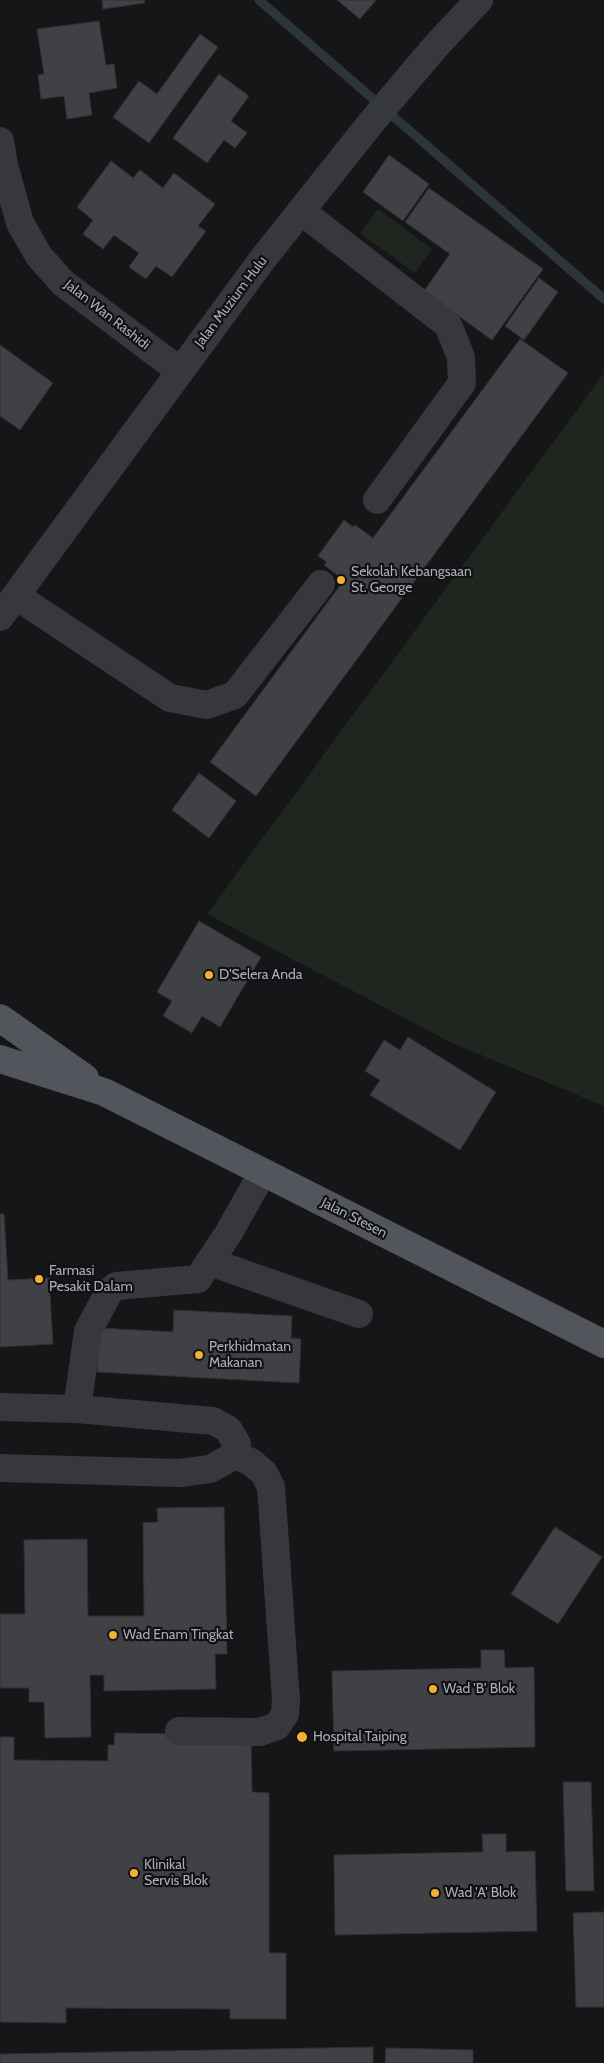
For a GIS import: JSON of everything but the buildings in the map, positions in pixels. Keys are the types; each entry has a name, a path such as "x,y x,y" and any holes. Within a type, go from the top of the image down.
{"main road":[{"name":"Jalan Stesen","path":"0,1018 104,1092 604,1344"},
{"name":"Jalan Stesen","path":"0,1059 104,1092"}],"street":[{"name":"Jalan Muzium Hulu","path":"8,606 262,260 370,124 479,0"},
{"name":"Jalan Wan Rashidi","path":"0,141 4,165 20,223 40,256 63,283 180,371"},
{"path":"301,211 448,325 461,356 462,383 378,500"},
{"path":"8,606 170,698 208,705 235,695 321,584"},
{"path":"77,1409 88,1331 109,1292 116,1286 198,1279 263,1172"},
{"path":"210,1262 359,1314"},
{"path":"0,1408 77,1409 213,1421 228,1429 237,1444 235,1455"},
{"path":"0,1468 180,1473 210,1469 235,1455"},
{"path":"179,1731 260,1732 277,1726 285,1714 286,1700 271,1488 264,1473 251,1462 235,1455"}],"shaded area":[{"path":"378,209 432,249 415,273 360,233"},
{"path":"604,373 604,1106 450,1042 207,914"}],"waterway":[{"path":"259,0 604,299"}],"place":[{"name":"Sekolah Kebangsaan St. George","path":"341,580"},
{"name":"D'Selera Anda","path":"209,975"},
{"name":"Farmasi Pesakit Dalam","path":"39,1279"},
{"name":"Perkhidmatan Makanan","path":"199,1355"},
{"name":"Wad Enam Tingkat","path":"113,1635"},
{"name":"Wad 'B' Blok","path":"433,1689"},
{"name":"Hospital Taiping","path":"302,1737"},
{"name":"Klinikal Servis Blok","path":"134,1873"},
{"name":"Wad 'A' Blok","path":"435,1893"}]}
